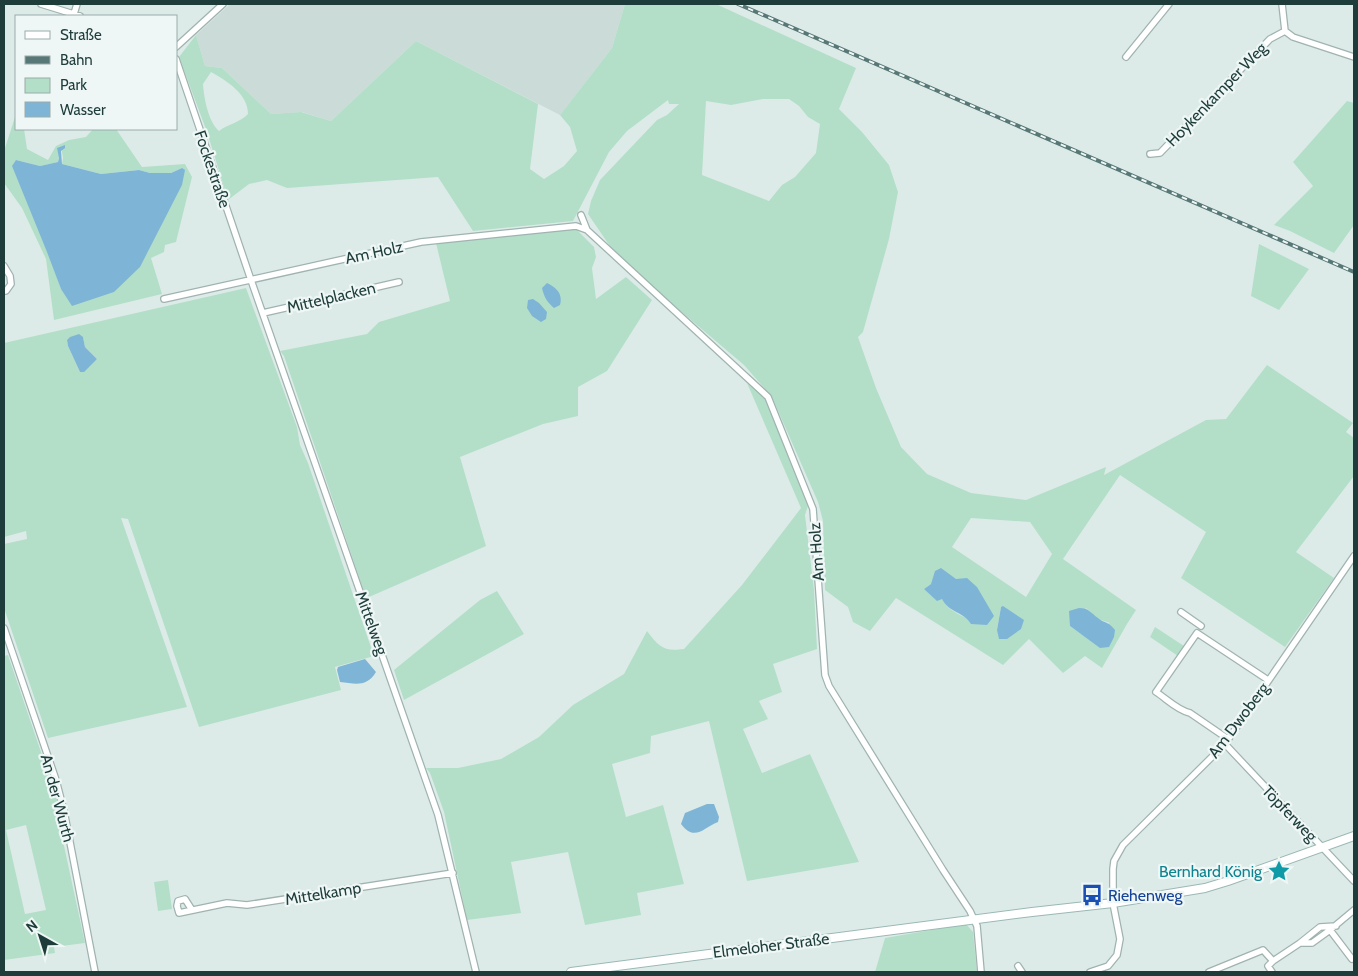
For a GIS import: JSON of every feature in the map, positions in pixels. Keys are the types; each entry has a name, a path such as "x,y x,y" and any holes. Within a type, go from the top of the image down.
{"street":[{"path":"41,4 77,15 78,4"},
{"path":"178,45 223,4"},
{"path":"1126,57 1169,4"},
{"path":"1282,4 1285,31 1293,37 1354,57"},
{"name":"Hoykenkamper Weg","path":"1150,154 1160,153 1270,39 1285,31"},
{"name":"Fockestraße","path":"178,65 251,280"},
{"name":"Am Holz","path":"581,215 587,230"},
{"name":"Am Holz","path":"164,299 421,242 576,226 587,230 768,397 813,508 824,666 829,686 972,919"},
{"path":"4,269 10,276 11,284 4,291"},
{"name":"Mittelweg","path":"251,280 416,746 438,815 476,972"},
{"name":"Mittelplacken","path":"263,313 399,282"},
{"name":"Am Dwoberg","path":"1090,972 1108,966 1117,955 1120,939 1113,903 1113,869 1114,861 1123,845 1226,742 1354,556"},
{"path":"1181,612 1202,624 1197,633 1268,680"},
{"name":"An der Wurth","path":"4,628 60,796 94,972"},
{"name":"Töpferweg","path":"1197,633 1156,692 1184,712 1190,714 1226,742 1354,881"},
{"name":"Elmeloher Straße","path":"576,972 972,919 1113,903 1211,886 1354,836"},
{"name":"Mittelkamp","path":"192,910 227,903 247,905 453,873"},
{"path":"1272,972 1268,966 1273,961 1320,927 1333,928 1354,910"},
{"path":"972,919 977,926 981,972"},
{"path":"1333,928 1352,959"},
{"path":"1209,972 1263,950 1273,961"},
{"path":"1018,966 1022,972"}],"shaded area":[{"path":"230,4 625,4 612,48 560,115 416,41 331,121 302,112 271,114 222,68 205,66 196,35"}],"green space":[{"path":"625,4 716,4 856,68 839,109 862,132 889,165 898,192 889,239 863,332 858,337 876,388 901,447 927,474 971,493 1026,500 1106,467 1104,475 1206,420 1226,419 1267,365 1353,423 1346,432 1354,438 1354,476 1296,552 1334,578 1285,647 1181,578 1206,532 1120,475 1063,559 1136,610 1102,668 1085,656 1063,673 1029,639 1003,665 896,598 870,631 853,622 848,607 825,590 823,521 818,502 772,397 744,365 618,258 588,214 600,180 657,120 667,115 679,104 669,104 668,100 627,131 609,152 573,221 473,231 438,177 287,188 267,180 249,184 228,200 207,132 179,57 196,35 205,66 222,68 271,114 301,112 331,121 416,41 538,104 530,169 544,179 564,166 577,151 570,127 560,115 612,48","holes":["211,72 224,80 241,94 248,114 219,131 209,115 203,84","763,99 789,99 799,106 808,117 820,124 816,153 795,177 782,185 769,201 702,175 706,101 731,105","971,518 1030,522 1052,554 1026,597 952,547","931,584 987,625 955,612 945,604 942,598 924,589","1001,607 1021,629 997,630","1086,608 1098,619 1110,623 1081,634 1070,626"]},
{"path":"1347,101 1354,103 1354,225 1334,253 1274,225 1313,186 1293,162"},
{"path":"15,117 15,130 24,130 27,149 48,160 56,146 69,140 86,137 92,130 117,130 142,167 185,164 192,177 176,242 165,245 164,252 151,258 162,294 54,320 46,259 22,208 4,183 4,151","holes":["61,146 62,164 101,174 139,170 150,173 171,173 182,168 61,289 16,160 40,166 58,162"]},
{"path":"575,228 594,247 596,257 592,268 596,299 626,277 652,300 607,371 578,387 578,416 543,424 460,457 486,546 369,597 363,589 284,356 280,351 367,334 379,322 450,301 436,243"},
{"path":"1259,244 1309,269 1279,310 1251,296"},
{"path":"246,288 297,427 300,445 308,463 374,656 335,667 341,690 199,727 128,519 121,518 187,707 48,738 4,608 4,544 27,539 26,531 4,537 4,343","holes":["83,337 85,347 97,359 80,372 67,340"]},
{"path":"747,383 765,399 808,506 805,515 814,590 817,649 773,664 782,692 759,701 768,719 743,729 762,773 810,754 859,862 747,881 709,721 651,736 650,753 612,764 626,817 663,805 684,884 637,893 641,915 585,925 568,852 511,862 521,913 467,920 444,812 430,773 426,768 458,768 501,759 539,737 573,705 624,674 647,631 662,647 671,650 684,649 742,585 801,508"},
{"path":"497,591 524,634 404,700 394,670 480,600"},
{"path":"1155,627 1184,646 1178,656 1150,637"},
{"path":"8,655 59,805 58,818 85,943 54,947 55,953 4,960 4,656","holes":["26,825 46,910 25,914 6,830"]},
{"path":"168,880 172,909 158,911 154,882"},
{"path":"966,924 973,932 977,972 875,972 885,938"}],"water":[{"path":"65,145 65,148 61,151 62,164 101,174 139,170 150,173 171,173 182,168 185,170 182,185 140,267 114,292 72,306 61,289 12,166 16,160 40,166 58,162 57,148"},
{"path":"547,283 556,289 561,298 560,305 554,308 546,299 542,288"},
{"path":"533,299 547,312 546,319 541,322 532,316 527,308 528,300"},
{"path":"79,334 83,337 85,347 97,359 84,372 80,372 67,340"},
{"path":"941,568 956,579 967,578 977,587 994,616 987,625 971,624 948,607 942,599 937,601 924,589 931,584 935,571"},
{"path":"1003,606 1024,620 1021,629 1007,639 999,639 997,630 1001,607"},
{"path":"1079,608 1088,610 1115,630 1109,647 1100,648 1070,626 1069,611"},
{"path":"365,659 376,672 373,677 361,683 340,682 338,667"},
{"path":"707,804 714,804 719,817 718,822 695,833 686,829 681,824 685,813"}],"railway":[{"path":"738,4 1354,272"}],"place":[{"name":"Bernhard König","path":"1279,871"},
{"name":"Riehenweg","path":"1092,895"}]}
